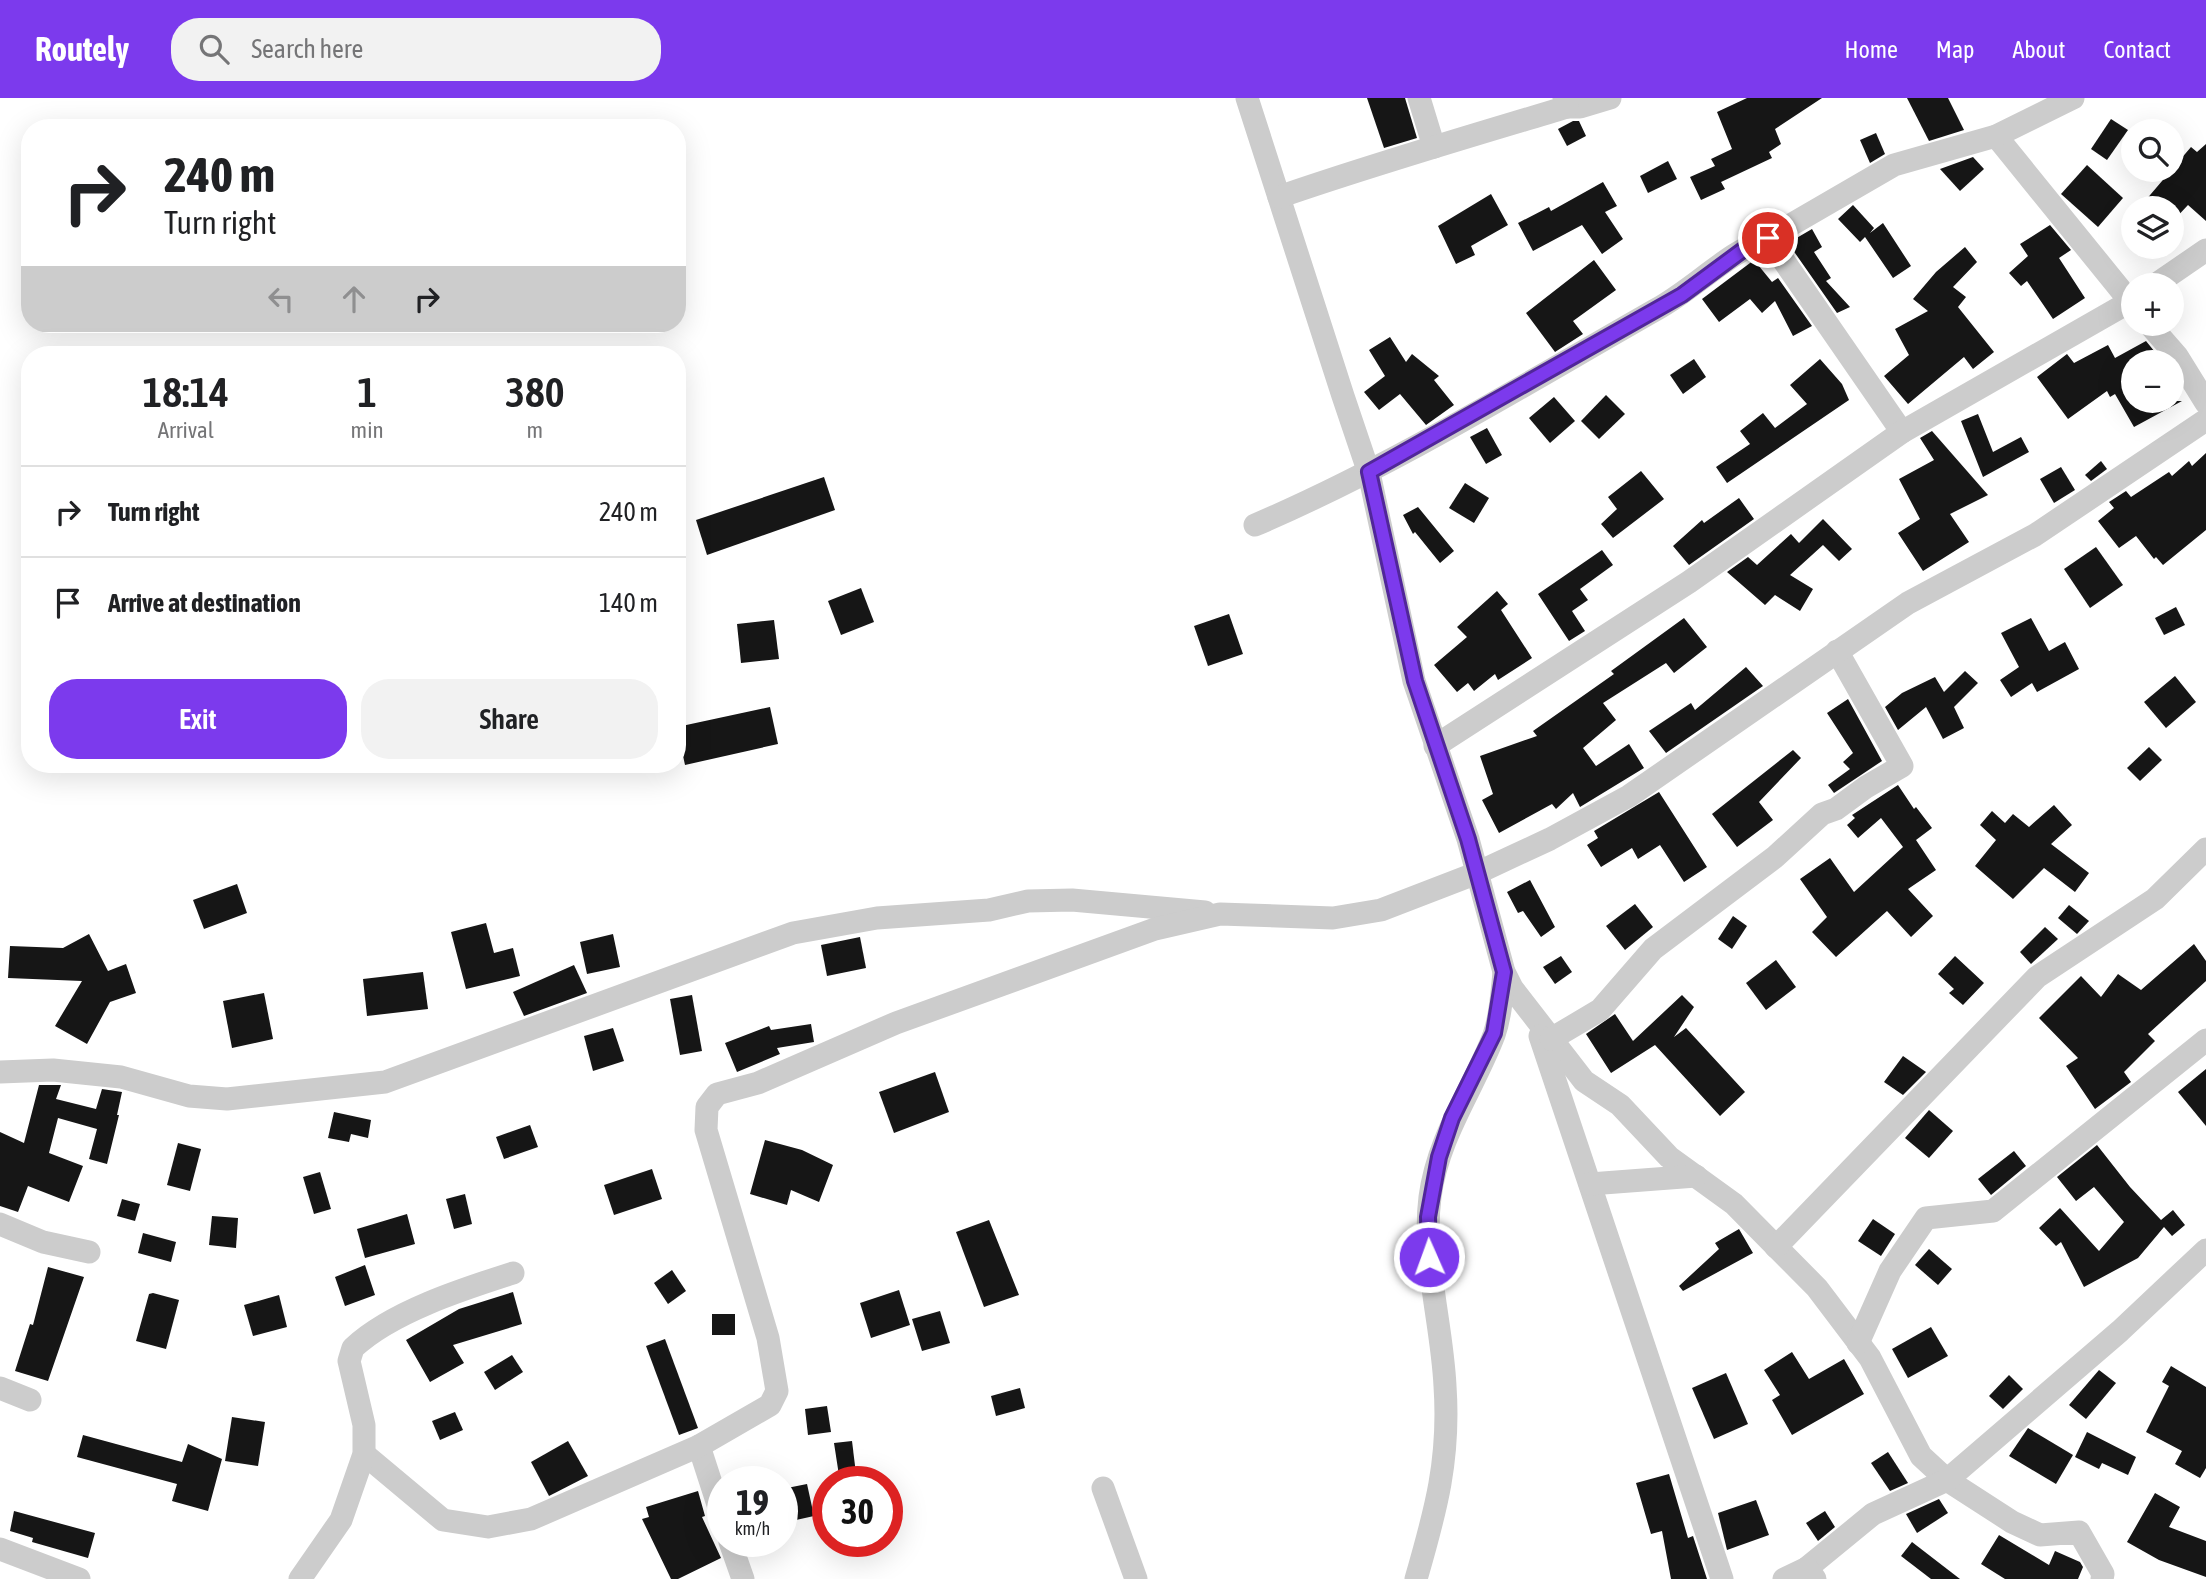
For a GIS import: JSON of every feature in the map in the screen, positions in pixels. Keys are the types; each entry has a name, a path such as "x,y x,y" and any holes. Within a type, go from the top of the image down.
{"street":[{"path":"1247,98 1369,472 1415,681 1511,988 1584,1081 1620,1105 1669,1157 1734,1204 1817,1287 1870,1359 1921,1456 1947,1480 2012,1522 2040,1535 2079,1532 2103,1574 2102,1579"},
{"path":"1419,98 1434,147"},
{"path":"1279,197 1434,147 1464,141 1565,102 1580,107 1609,98"},
{"path":"1255,524 1369,472 1682,295 1751,244 1768,238 1894,165 1996,136 2043,105 2073,98"},
{"path":"1996,136 2121,289"},
{"path":"1768,238 1902,432"},
{"path":"2172,273 2206,250"},
{"path":"1435,746 1689,582 1902,432 2007,370 2121,309"},
{"path":"2160,336 2177,356 2206,403"},
{"path":"0,1072 53,1070 121,1077 189,1096 227,1099 385,1082 793,933 877,918 989,910 1028,901 1072,900 1220,914 1333,918 1381,910 1477,873 1550,839 1629,796 1908,603 2035,536 2206,420"},
{"path":"1551,1039 1600,1010 1653,949 1775,857 1822,814 1836,809 1902,766 1837,651"},
{"path":"1776,1247 2037,977 2155,899 2206,849"},
{"path":"364,1454 443,1520 488,1527 531,1519 699,1446 759,1414 771,1405 777,1391 768,1338 706,1130 707,1107 717,1094 758,1083 896,1023 954,1004 992,987 1155,929 1220,914"},
{"path":"1416,1579 1441,1493 1446,1443 1446,1386 1427,1235 1430,1195 1448,1129 1494,1033 1504,972"},
{"path":"1534,1016 1722,1579"},
{"path":"1858,1343 1890,1271 1926,1218 1993,1211 2206,1040"},
{"path":"1590,1184 1696,1176"},
{"path":"0,1224 43,1242 89,1252"},
{"path":"1784,1579 1811,1574 1873,1514 1947,1480 2120,1331 2206,1251"},
{"path":"300,1579 341,1520 364,1454 363,1425 349,1361 353,1348 400,1319 447,1296 513,1273"},
{"path":"0,1388 30,1401"},
{"path":"699,1446 707,1471"},
{"path":"1103,1488 1136,1579"},
{"path":"0,1549 79,1579"},
{"path":"735,1557 743,1579"}],"building":[{"path":"1367,98 1405,98 1417,138 1384,148"},
{"path":"1747,98 1822,98 1775,129 1781,144 1769,152 1772,158 1721,182 1725,189 1701,200 1690,177 1715,166 1711,159 1732,149 1717,112"},
{"path":"1907,98 1948,98 1964,130 1929,141"},
{"path":"2111,119 2121,125 2121,140 2107,160 2091,149"},
{"path":"1573,121 1579,121 1586,136 1567,146 1558,129"},
{"path":"1876,133 1885,154 1870,163 1860,140"},
{"path":"2206,144 2206,221 2188,205 2184,209 2184,196 2149,196 2161,182 2184,182 2184,155 2191,147 2197,152"},
{"path":"1973,157 1984,169 1960,191 1940,169"},
{"path":"1668,161 1677,179 1648,193 1640,176"},
{"path":"2087,165 2121,196 2121,200 2098,227 2061,194"},
{"path":"1603,182 1617,206 1605,212 1623,239 1602,254 1582,225 1533,251 1518,223 1549,207 1551,211"},
{"path":"1491,194 1508,225 1471,246 1475,255 1456,264 1438,226"},
{"path":"1853,205 1874,228 1870,233 1883,223 1911,266 1893,278 1865,237 1860,242 1838,219"},
{"path":"2050,225 2071,250 2059,258 2085,298 2053,319 2027,281 2021,286 2009,273 2028,256 2020,244"},
{"path":"1812,229 1822,247 1814,252 1831,278 1826,281 1850,307 1837,313 1788,243"},
{"path":"1965,247 1977,262 1953,287 1966,297 1958,307 1994,352 1973,369 1964,357 1908,404 1884,376 1909,355 1895,329 1928,311 1913,299 1936,272"},
{"path":"1594,260 1616,290 1573,321 1583,334 1555,352 1526,313"},
{"path":"1754,260 1772,282 1778,278 1812,326 1793,336 1775,301 1762,313 1750,299 1719,322 1702,299"},
{"path":"1390,337 1406,362 1412,354 1439,376 1434,380 1454,405 1426,425 1400,394 1379,410 1364,392 1385,376 1369,350"},
{"path":"2146,341 2153,350 2130,350"},
{"path":"2108,345 2115,358 2121,355 2121,404 2115,394 2110,397 2107,391 2068,419 2037,377 2067,354 2074,363"},
{"path":"1694,359 1706,377 1683,394 1670,375"},
{"path":"1820,359 1842,384 1849,400 1727,483 1716,467 1750,444 1740,431 1763,413 1775,428 1807,404 1790,385"},
{"path":"1606,395 1625,414 1599,439 1581,421"},
{"path":"1554,397 1575,421 1550,443 1529,418"},
{"path":"2126,413 2160,413 2134,427"},
{"path":"1978,414 1993,452 2021,437 2029,452 1983,477 1961,421"},
{"path":"1487,428 1502,455 1486,464 1470,437"},
{"path":"1932,431 1988,495 1950,514 1969,542 1923,571 1898,533 1920,519 1899,479 1934,460 1920,438"},
{"path":"2206,453 2206,530 2163,565 2156,557 2154,559 2136,536 2119,548 2098,521 2114,508 2109,502 2126,491 2131,497 2169,472 2172,476 2189,461 2192,466"},
{"path":"2101,461 2107,469 2091,481 2085,475"},
{"path":"2061,467 2075,490 2054,503 2040,479"},
{"path":"1641,471 1664,499 1613,538 1601,524 1617,509 1608,497"},
{"path":"824,477 835,510 707,555 696,520"},
{"path":"1465,483 1489,498 1474,523 1449,508"},
{"path":"1739,498 1754,519 1689,565 1673,546 1702,520 1704,523"},
{"path":"1418,507 1454,551 1440,563 1415,532 1413,534 1403,515"},
{"path":"1823,519 1852,549 1839,561 1823,545 1790,575 1813,589 1800,611 1775,595 1765,605 1727,572 1748,557 1757,565 1791,534 1799,543"},
{"path":"2096,547 2123,585 2090,608 2064,569"},
{"path":"1602,550 1613,565 1580,589 1588,600 1572,611 1585,631 1569,641 1538,594"},
{"path":"861,588 874,622 841,635 828,601"},
{"path":"1497,591 1508,604 1501,610 1532,658 1498,680 1495,674 1474,691 1468,683 1457,692 1434,665 1467,637 1457,627"},
{"path":"2176,607 2185,625 2164,635 2155,618"},
{"path":"1229,614 1243,654 1208,666 1194,626"},
{"path":"1684,618 1707,647 1674,673 1666,663 1603,703 1616,720 1583,748 1596,766 1629,744 1644,768 1580,807 1573,793 1556,809 1552,804 1499,833 1482,800 1493,794 1480,756 1537,736 1533,731 1614,674 1611,671"},
{"path":"2031,618 2049,651 2065,642 2079,669 2037,692 2032,683 2011,697 2000,680 2019,667 2001,633"},
{"path":"774,620 779,659 741,663 737,624"},
{"path":"1746,667 1763,686 1666,753 1649,731 1691,703 1695,710"},
{"path":"1965,671 1978,683 1954,707 1964,728 1943,739 1926,707 1898,730 1885,707 1902,693 1935,677 1944,692"},
{"path":"2175,676 2196,702 2166,728 2144,702"},
{"path":"1848,699 1882,761 1834,793 1828,785 1850,769 1843,762 1853,753 1827,713"},
{"path":"770,707 778,744 686,765 686,725"},
{"path":"2149,747 2162,760 2140,781 2127,768"},
{"path":"1793,750 1801,758 1759,802 1773,820 1737,847 1712,814"},
{"path":"1898,785 1914,809 1916,807 1932,828 1916,840 1936,870 1908,889 1933,916 1911,937 1887,911 1836,957 1812,932 1827,917 1800,879 1830,858 1854,892 1903,847 1881,818 1858,838 1847,825 1855,818 1852,815"},
{"path":"1659,792 1707,867 1684,882 1660,845 1638,859 1632,848 1601,867 1587,845 1598,838 1594,831"},
{"path":"2054,805 2072,825 2051,844 2089,873 2075,892 2044,868 2013,899 1975,866 1996,840 1980,825 1992,811 2005,823 2013,814 2029,827"},
{"path":"1530,880 1555,927 1541,937 1523,911 1518,913 1507,892"},
{"path":"237,884 247,913 204,929 193,900"},
{"path":"1635,904 1653,927 1625,950 1606,926"},
{"path":"2069,905 2089,921 2077,934 2058,918"},
{"path":"1733,916 1747,926 1732,949 1718,939"},
{"path":"486,923 494,953 513,948 520,976 466,989 451,932"},
{"path":"2045,927 2058,939 2031,964 2020,952"},
{"path":"89,934 108,971 126,964 136,993 110,1002 87,1044 55,1026 82,981 8,978 10,946 63,948"},
{"path":"613,934 620,967 587,974 580,942"},
{"path":"860,937 866,968 827,976 821,945"},
{"path":"2194,944 2206,961 2206,981 2148,1034 2155,1041 2124,1072 2131,1082 2095,1109 2066,1066 2078,1058 2039,1018 2081,976 2101,997 2118,974 2141,990"},
{"path":"1561,956 1572,972 1555,984 1543,967"},
{"path":"1955,956 1984,983 1963,1005 1949,993 1954,989 1938,974"},
{"path":"1776,960 1796,987 1766,1010 1746,983"},
{"path":"574,965 587,993 524,1016 513,992"},
{"path":"423,972 428,1009 367,1016 363,979"},
{"path":"264,993 273,1039 232,1048 223,1001"},
{"path":"692,995 702,1051 680,1055 670,999"},
{"path":"1682,995 1694,1007 1674,1037 1686,1028 1745,1092 1720,1116 1655,1045 1611,1073 1586,1034 1615,1014 1633,1041"},
{"path":"811,1024 814,1042 777,1048 780,1054 737,1072 725,1043 769,1026 771,1030"},
{"path":"613,1028 624,1061 593,1071 584,1036"},
{"path":"1903,1056 1926,1072 1903,1095 1884,1082"},
{"path":"2206,1069 2206,1126 2178,1092"},
{"path":"935,1072 949,1112 894,1133 879,1092"},
{"path":"39,1085 61,1085 56,1099 96,1109 102,1089 122,1092 119,1115 107,1164 89,1159 97,1129 58,1118 49,1153 83,1166 69,1202 28,1186 18,1212 0,1206 0,1132 24,1143"},
{"path":"1929,1110 1953,1131 1929,1158 1905,1138"},
{"path":"334,1112 371,1120 368,1138 351,1134 349,1142 328,1138"},
{"path":"530,1125 538,1147 504,1159 496,1137"},
{"path":"765,1140 802,1150 833,1165 819,1202 791,1190 787,1205 750,1194"},
{"path":"178,1143 201,1149 190,1191 167,1185"},
{"path":"2097,1145 2130,1187 2161,1220 2173,1210 2185,1225 2172,1236 2164,1227 2138,1258 2084,1287 2061,1242 2056,1246 2039,1228 2060,1208 2099,1251 2124,1222 2094,1187 2076,1201 2057,1177"},
{"path":"2014,1151 2026,1166 1991,1195 1978,1179"},
{"path":"652,1169 662,1199 614,1215 604,1185"},
{"path":"320,1172 331,1209 314,1214 303,1177"},
{"path":"465,1194 472,1224 454,1229 446,1199"},
{"path":"122,1199 140,1204 135,1221 117,1216"},
{"path":"407,1214 415,1244 365,1258 357,1229"},
{"path":"212,1216 238,1218 236,1248 209,1245"},
{"path":"1873,1219 1895,1234 1881,1256 1858,1241"},
{"path":"989,1220 1019,1295 984,1307 956,1232"},
{"path":"1739,1229 1753,1253 1683,1291 1679,1286 1719,1249 1715,1243"},
{"path":"143,1233 176,1242 171,1262 138,1253"},
{"path":"1929,1249 1952,1269 1938,1285 1915,1265"},
{"path":"365,1265 375,1295 345,1306 335,1277"},
{"path":"48,1267 84,1277 48,1381 15,1371 30,1324 33,1325"},
{"path":"672,1270 686,1291 668,1304 654,1283"},
{"path":"899,1290 910,1325 871,1338 860,1303"},
{"path":"513,1292 522,1324 453,1345 464,1363 430,1382 406,1340 459,1309"},
{"path":"149,1294 179,1300 166,1349 136,1341"},
{"path":"279,1295 287,1327 253,1336 244,1305"},
{"path":"940,1311 950,1343 922,1351 912,1319"},
{"path":"712,1314 735,1314 735,1335 712,1335"},
{"path":"1931,1327 1948,1356 1908,1378 1892,1349"},
{"path":"665,1339 698,1428 679,1435 646,1346"},
{"path":"1792,1352 1809,1379 1844,1359 1864,1394 1792,1435 1772,1400 1780,1395 1764,1370"},
{"path":"512,1355 523,1372 495,1390 484,1372"},
{"path":"2171,1366 2206,1387 2206,1468 2200,1478 2175,1464 2182,1451 2146,1432 2169,1386 2162,1382"},
{"path":"2099,1370 2116,1383 2086,1419 2069,1405"},
{"path":"1726,1373 1748,1424 1714,1439 1692,1388"},
{"path":"2009,1375 2023,1389 2003,1409 1989,1396"},
{"path":"1020,1388 1025,1408 996,1416 991,1396"},
{"path":"827,1406 831,1432 808,1435 805,1409"},
{"path":"455,1412 463,1430 440,1440 432,1421"},
{"path":"232,1417 265,1422 258,1466 225,1461"},
{"path":"2028,1428 2073,1455 2056,1484 2009,1456"},
{"path":"2087,1432 2136,1457 2128,1475 2102,1463 2099,1469 2075,1457"},
{"path":"83,1435 182,1462 188,1444 222,1459 208,1511 172,1501 177,1484 77,1457"},
{"path":"568,1441 588,1476 549,1496 531,1462"},
{"path":"852,1441 855,1466 838,1466 834,1443"},
{"path":"1888,1452 1908,1483 1890,1491 1871,1463"},
{"path":"1669,1474 1688,1538 1693,1536 1707,1579 1671,1579 1662,1531 1651,1534 1636,1483"},
{"path":"807,1484 812,1516 798,1520 798,1486"},
{"path":"698,1491 705,1516 702,1517 707,1528 707,1557 721,1558 678,1579 671,1579 642,1519 649,1517 646,1507"},
{"path":"2155,1493 2180,1507 2169,1527 2206,1541 2206,1577 2159,1560 2127,1542"},
{"path":"1939,1499 1948,1513 1917,1533 1906,1514"},
{"path":"1756,1500 1769,1535 1727,1550 1718,1513"},
{"path":"14,1511 95,1533 88,1558 32,1542 33,1538 10,1531"},
{"path":"1825,1511 1835,1527 1818,1541 1806,1523"},
{"path":"1999,1535 2049,1565 2055,1551 2080,1562 2083,1567 2078,1579 2005,1579 1981,1564"},
{"path":"1912,1542 1960,1579 1931,1579 1901,1556"}],"route":[{"path":"1429,1257 1427,1235 1430,1195 1439,1157 1452,1118 1481,1065 1494,1033 1504,972 1468,839 1415,681 1369,472 1682,295 1751,244 1768,238"}]}
